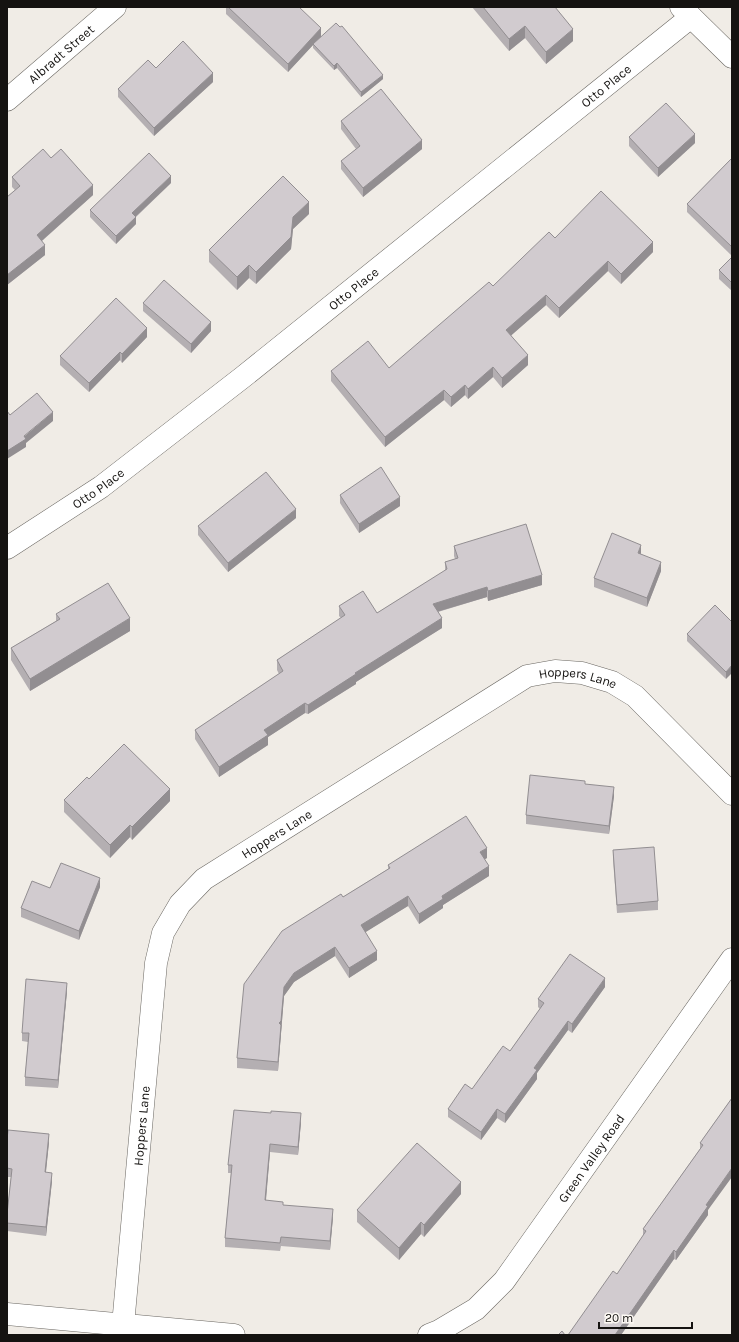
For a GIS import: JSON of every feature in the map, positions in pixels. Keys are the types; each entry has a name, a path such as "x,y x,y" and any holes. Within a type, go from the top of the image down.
{"street":[{"name":"Albradt Street","path":"7,100 116,7"},
{"path":"686,12 732,57"},
{"name":"Otto Place","path":"7,548 101,487 243,377 686,12"},
{"name":"Hoppers Lane","path":"122,1325 156,963 163,933 180,904 204,880 527,676 555,671 582,673 612,682 635,696 732,794"},
{"name":"Green Valley Road","path":"429,1335 438,1332 476,1309 504,1281 732,959"},
{"path":"7,1314 234,1335"}],"building":[{"path":"228,7 299,7 321,28 288,64"},
{"path":"483,7 555,7 573,29 546,52 525,26 509,39"},
{"path":"336,23 340,27 342,26 383,75 361,92 337,63 334,66 313,44"},
{"path":"183,41 213,73 154,128 118,89 148,60 156,68"},
{"path":"381,89 422,140 363,188 341,161 360,146 341,121"},
{"path":"666,103 695,134 658,168 629,137"},
{"path":"43,149 51,158 61,149 93,185 37,235 45,245 7,275 7,197 20,186 12,177"},
{"path":"149,153 171,176 132,213 136,217 116,236 90,210"},
{"path":"732,158 732,247 687,204"},
{"path":"283,176 309,202 293,217 291,237 256,272 249,265 237,277 209,250"},
{"path":"601,191 653,242 621,274 608,261 559,308 546,295 506,330 528,355 502,378 493,367 468,389 465,385 451,397 444,390 385,437 331,371 368,341 389,368 489,282 493,286 549,232 555,238"},
{"path":"732,257 732,283 719,270"},
{"path":"164,280 211,322 191,344 143,303"},
{"path":"116,298 147,328 122,354 120,352 89,383 60,356"},
{"path":"37,393 53,412 24,436 26,439 7,451 7,411 10,415"},
{"path":"381,467 400,497 359,524 340,495"},
{"path":"266,472 296,509 228,563 198,526"},
{"path":"526,524 542,575 488,591 487,587 433,604 442,618 355,673 356,674 308,705 305,703 264,730 268,735 219,767 195,730 283,671 277,660 345,615 339,606 363,591 377,613 447,569 445,562 458,558 454,546"},
{"path":"612,533 641,545 638,553 661,562 647,598 594,578"},
{"path":"108,583 130,618 30,679 11,648 60,619 56,614"},
{"path":"715,605 732,622 732,665 726,672 687,634"},
{"path":"124,744 170,789 132,827 130,825 110,845 64,800 87,777 89,779"},
{"path":"530,775 585,781 585,784 614,787 609,826 526,815"},
{"path":"466,816 487,848 480,852 489,866 442,896 443,899 419,914 408,896 361,925 377,951 349,968 335,947 294,973 284,987 281,1021 279,1023 281,1025 278,1062 237,1058 244,984 282,931 341,894 343,897 390,868 388,865"},
{"path":"654,847 658,901 617,905 613,850"},
{"path":"61,863 100,878 79,931 21,908 32,881 50,888"},
{"path":"570,954 605,978 572,1024 568,1021 534,1068 537,1070 505,1114 497,1109 481,1132 448,1109 465,1084 472,1089 503,1046 510,1051 544,1003 538,999"},
{"path":"26,979 67,983 58,1080 25,1077 29,1033 22,1033"},
{"path":"732,1098 732,1168 706,1205 708,1206 676,1252 674,1250 615,1335 568,1335 613,1271 617,1274 646,1231 643,1229 703,1145 700,1143"},
{"path":"234,1110 271,1113 271,1111 301,1113 298,1147 270,1144 265,1200 283,1202 283,1205 333,1209 330,1241 281,1237 280,1243 225,1238 232,1165 228,1165"},
{"path":"8,1130 49,1134 45,1172 52,1173 46,1227 7,1223 12,1169 7,1168"},
{"path":"417,1143 461,1182 424,1225 421,1222 399,1248 357,1210"},
{"path":"562,1331 565,1335 558,1335"}]}
